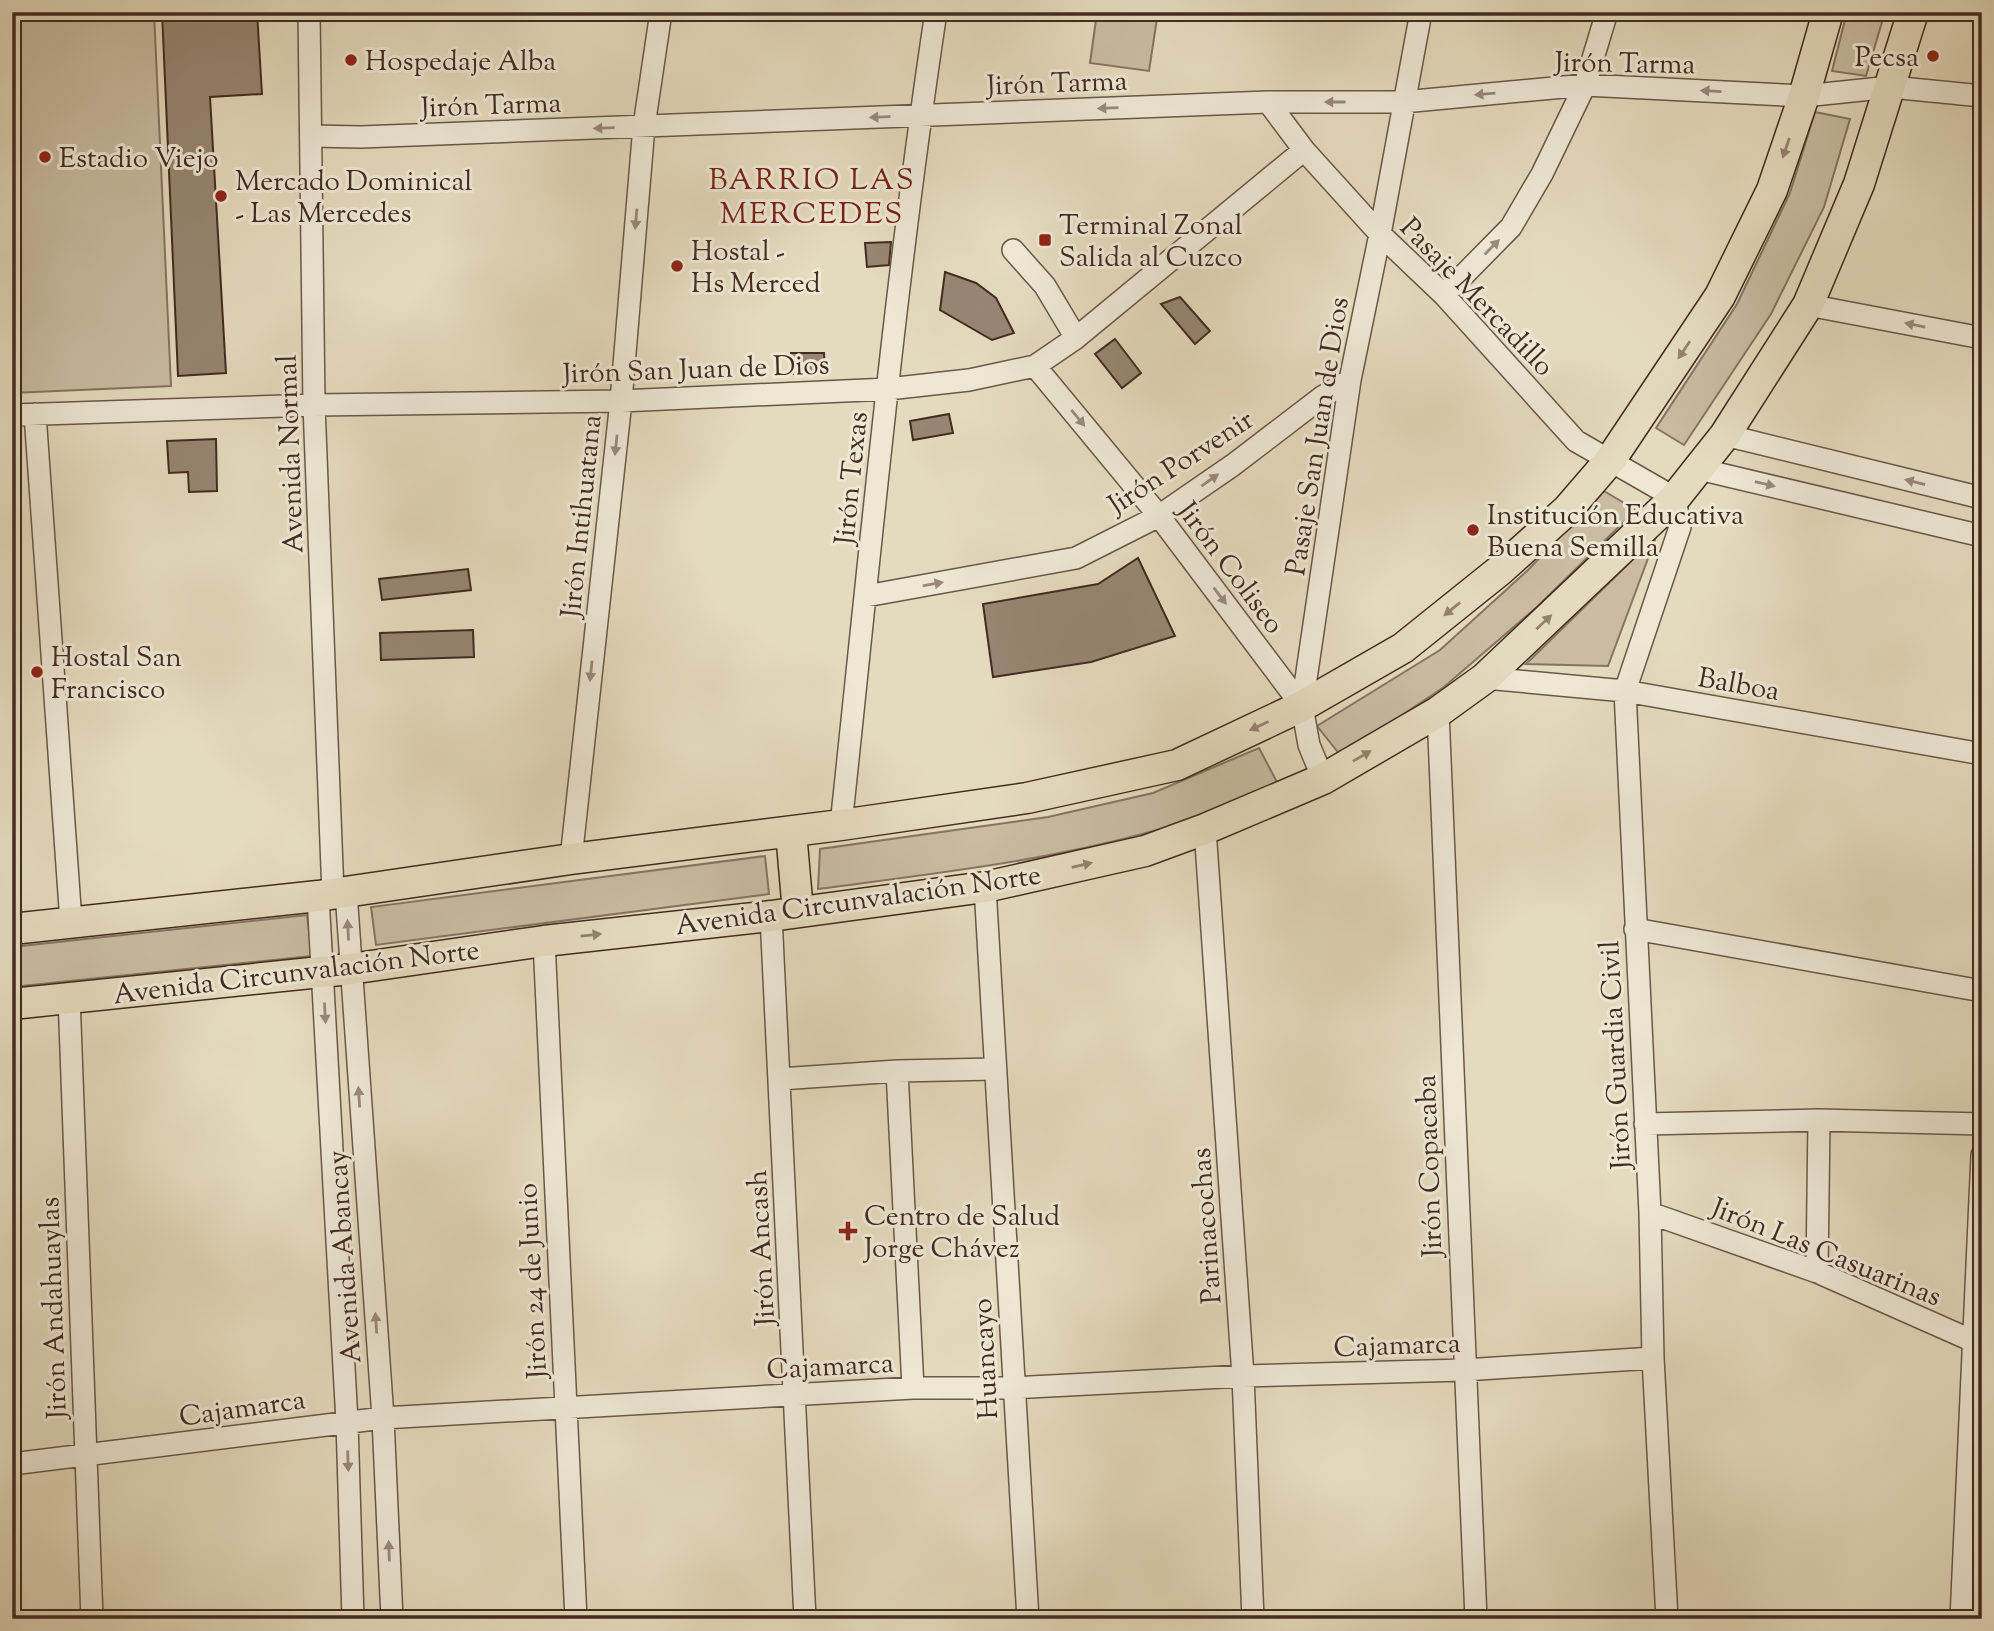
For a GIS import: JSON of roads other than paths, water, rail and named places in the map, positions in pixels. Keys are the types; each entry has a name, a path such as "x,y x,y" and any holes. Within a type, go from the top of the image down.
{"highway":[{"path":"12,929 332,894 1027,798 1177,765 1302,706 1404,648 1499,571 1567,510 1611,459 1720,296 1772,190 1804,96 1828,12"},
{"name":"Avenida Circunvalación Norte","path":"12,1004 337,970 544,941 784,914 985,887 1145,851 1205,829 1323,779 1438,712 1485,678 1675,498 1725,435 1808,305 1859,184 1913,12"},
{"path":"784,914 791,832"}],"street":[{"name":"Avenida Normal","path":"309,12 314,405 332,894"},
{"name":"Jirón Intihuatana","path":"571,859 621,401 644,126 662,12"},
{"name":"Jirón Texas","path":"841,825 888,389 920,116 936,12"},
{"path":"1403,102 1421,12"},
{"path":"1444,295 1511,227 1542,174 1585,85 1607,12"},
{"name":"Jirón Tarma","path":"312,136 361,137 1268,102 1403,102 1585,85 1804,96 1891,87 1982,96"},
{"name":"Pasaje Mercadillo","path":"1268,102 1304,150 1380,234 1444,295 1576,440 1675,498"},
{"name":"Pasaje San Juan de Dios","path":"1323,779 1309,745 1302,706 1350,380 1380,234 1403,102"},
{"name":"Jirón San Juan de Dios","path":"12,415 314,405 621,401 888,389 969,380 1035,366 1076,338 1304,150"},
{"path":"1013,250 1045,286 1076,338"},
{"path":"1808,305 1982,338"},
{"name":"Jirón Coliseo","path":"1035,366 1159,516 1302,706"},
{"name":"Jirón Porvenir","path":"866,596 1076,558 1159,516 1233,465 1322,397 1350,380"},
{"path":"35,414 71,922"},
{"path":"1725,435 1982,498"},
{"path":"1699,468 1982,536"},
{"name":"Jirón Guardia Civil","path":"1667,1619 1653,1358 1650,1213 1625,691 1680,527 1675,498"},
{"name":"Balboa","path":"1485,678 1625,691 1982,754"},
{"name":"Jirón Copacaba","path":"1438,712 1476,1619"},
{"name":"Parinacochas","path":"1205,829 1243,1376 1253,1619"},
{"name":"Huancayo","path":"985,887 1028,1619"},
{"name":"Avenida Abancay","path":"332,894 337,970 383,1418 392,1619"},
{"name":"Jirón Ancash","path":"784,914 780,1079 805,1619"},
{"path":"1635,929 1982,991"},
{"name":"Jirón 24 de Junio","path":"544,941 576,1619"},
{"name":"Avenida Abancay","path":"337,970 353,1619"},
{"name":"Jirón Andahuaylas","path":"69,996 92,1619"},
{"path":"780,1079 897,1070 995,1069"},
{"path":"897,1070 913,1388"},
{"path":"1817,1272 1819,1120"},
{"path":"1645,1124 1819,1120 1982,1124"},
{"path":"1961,1619 1977,1342 1982,1155"},
{"name":"Jirón Las Casuarinas","path":"1650,1213 1817,1272 1977,1342"},
{"name":"Cajamarca","path":"12,1464 383,1418 565,1406 913,1388 1013,1388 1243,1376 1464,1370 1653,1358"},
{"path":"1964,1554 1982,1567"}],"place":[{"name":"Pecsa","path":"1933,56"},
{"name":"Hospedaje Alba","path":"351,60"},
{"name":"Estadio Viejo","path":"45,157"},
{"name":"Mercado Dominical - Las Mercedes","path":"221,196"},
{"name":"Terminal Zonal Salida al Cuzco","path":"1045,240"},
{"name":"Hostal - Hs Merced","path":"677,266"},
{"name":"Institución Educativa Buena Semilla","path":"1473,530"},
{"name":"Hostal San Francisco","path":"37,672"},
{"name":"Centro de Salud Jorge Chávez","path":"848,1231"}],"district":[{"name":"BARRIO LAS MERCEDES","path":"812,196"}]}
